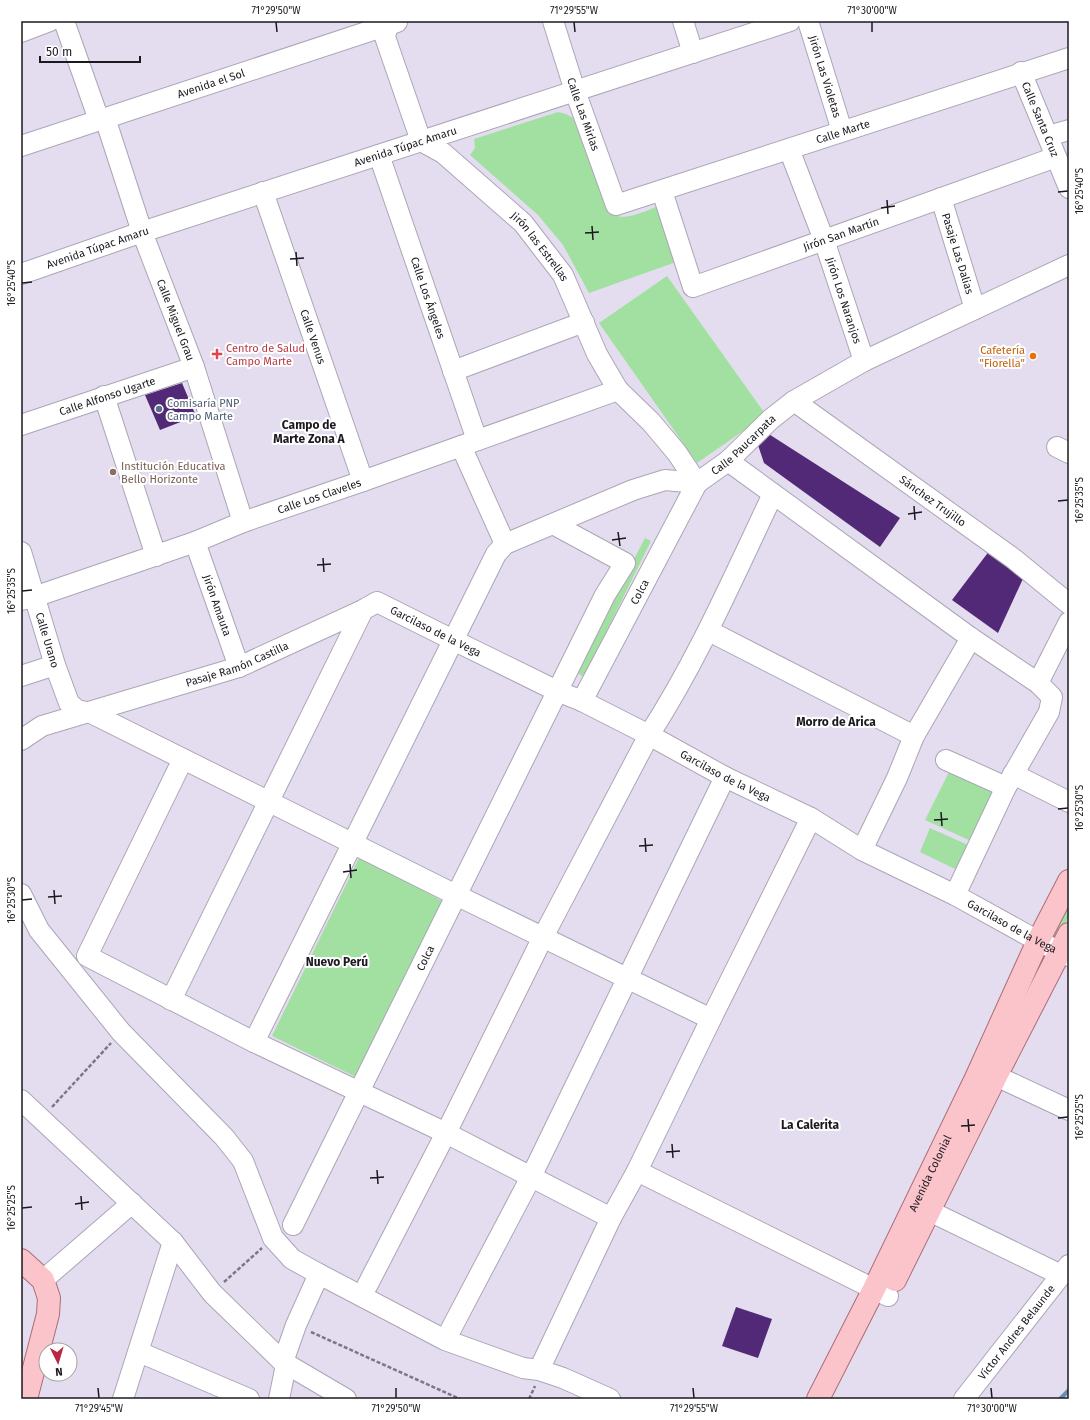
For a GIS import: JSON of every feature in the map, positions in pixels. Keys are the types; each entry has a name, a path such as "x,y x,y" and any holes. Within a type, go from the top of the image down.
{"main road":[{"name":"Avenida Colonial","path":"824,1398 881,1293 986,1077 1038,941 1069,881"},
{"name":"Avenida Colonial","path":"986,1077 1066,947"},
{"path":"21,1260 43,1280 49,1298 48,1314 26,1399"}],"street":[{"path":"21,32 50,21"},
{"name":"Calle Miguel Grau","path":"64,21 194,367 243,522"},
{"name":"Calle Las Mirlas","path":"553,21 575,91 616,205"},
{"path":"683,21 693,53"},
{"name":"Avenida Túpac Amaru","path":"21,274 142,232 790,21"},
{"name":"Jirón Las Violetas","path":"808,21 842,131"},
{"path":"392,22 385,37 421,141"},
{"name":"Avenida el Sol","path":"21,146 392,22"},
{"name":"Calle Marte","path":"616,205 1021,72 1069,58"},
{"name":"Calle Santa Cruz","path":"1021,72 1069,188"},
{"path":"1048,136 1069,130"},
{"name":"Jirón las Estrellas","path":"421,141 443,153 523,223 563,275 597,354 618,390 651,422 677,453 697,483"},
{"name":"Jirón Los Naranjos","path":"789,149 824,240 864,361"},
{"name":"Calle Los Ángeles","path":"378,155 453,371 469,443 505,544"},
{"name":"Jirón San Martín","path":"662,191 693,286 1056,157"},
{"name":"Calle Venus","path":"264,192 363,481"},
{"name":"Pasaje Las Dalias","path":"941,198 975,309"},
{"name":"Calle Paucarpata","path":"697,483 728,461 771,419 794,402 864,361 1069,265"},
{"path":"453,371 584,322"},
{"name":"Calle Alfonso Ugarte","path":"22,419 104,396 194,367"},
{"name":"Calle Los Claveles","path":"28,598 156,556 243,522 618,390"},
{"path":"104,396 156,556"},
{"name":"Sánchez Trujillo","path":"794,402 1014,559 1069,604"},
{"path":"728,461 971,638 1038,683 1052,697 1049,712 1009,780 955,895"},
{"path":"254,1042 496,554 505,544 633,490 665,480 697,483"},
{"name":"Colca","path":"582,701 697,483"},
{"path":"367,1286 446,1133 543,937 649,735 708,631 773,494"},
{"name":"Colca","path":"293,1226 605,595 625,563 553,524"},
{"name":"Jirón Amauta","path":"195,542 239,667"},
{"name":"Calle Urano","path":"21,552 28,598 69,703 77,710 91,713 269,800 456,895 711,1018"},
{"path":"170,1000 269,800 370,606"},
{"name":"Garcilaso de la Vega","path":"370,606 453,640 557,691 582,701 649,735 725,777 811,818 862,850 955,895 1038,941 1066,947"},
{"name":"Pasaje Ramón Castilla","path":"21,740 42,726 91,713 239,667 370,606"},
{"path":"1038,683 1069,622"},
{"path":"708,631 914,736"},
{"path":"862,850 897,778 914,736 971,638"},
{"path":"21,676 55,665"},
{"path":"183,759 87,956 170,1000 254,1042 446,1133 611,1218"},
{"path":"946,760 1009,780 1069,802"},
{"path":"450,1332 531,1177 725,777"},
{"path":"539,1370 611,1218 638,1171 711,1018 811,818"},
{"path":"24,906 39,930 121,1032 224,1137 243,1160 273,1238 292,1259 445,1340 523,1368 539,1370 563,1378 610,1399"},
{"path":"986,1077 1069,1110"},
{"path":"21,1100 173,1242 212,1293 284,1364 346,1399"},
{"path":"638,1171 881,1293"},
{"path":"43,1280 132,1203"},
{"path":"922,1208 1065,1270"},
{"path":"123,1399 173,1242"},
{"name":"Víctor Andres Belaunde","path":"964,1399 1065,1270"},
{"path":"279,1399 284,1364 296,1325 319,1274"},
{"path":"139,1352 249,1399"}],"path":[{"path":"41,1119 121,1032"},
{"path":"212,1293 273,1238"},
{"path":"296,1325 460,1399"}],"green space":[{"path":"558,112 573,118 610,211 615,215 625,217 659,206 679,261 589,293 563,245 538,215 470,155 475,148 474,139"},
{"path":"667,276 766,415 697,463 599,323"},
{"path":"645,538 651,541 584,677 575,672"},
{"path":"955,760 1000,779 971,841 925,820"},
{"path":"930,828 968,845 955,869 920,852"},
{"path":"360,856 442,901 358,1078 272,1036"},
{"path":"1069,906 1069,916 1056,941 1052,939"}],"building":[{"path":"182,383 196,416 160,430 145,395"},
{"path":"764,431 900,518 880,547 764,463 758,445"},
{"path":"993,546 1027,570 998,633 952,600"},
{"path":"736,1307 772,1319 758,1358 722,1346"}],"waterway":[{"path":"1060,1399 1069,1390"}],"place":[{"name":"Centro de Salud Campo Marte","path":"217,354"},
{"name":"Cafetería \"Fiorella\"","path":"1033,356"},
{"name":"Comisaría PNP Campo Marte","path":"159,409"},
{"name":"Institución Educativa Bello Horizonte","path":"113,472"}],"district":[{"name":"Campo de Marte Zona A","path":"309,432"},
{"name":"Morro de Arica","path":"836,722"},
{"name":"Nuevo Perú","path":"337,962"},
{"name":"La Calerita","path":"810,1125"}]}
